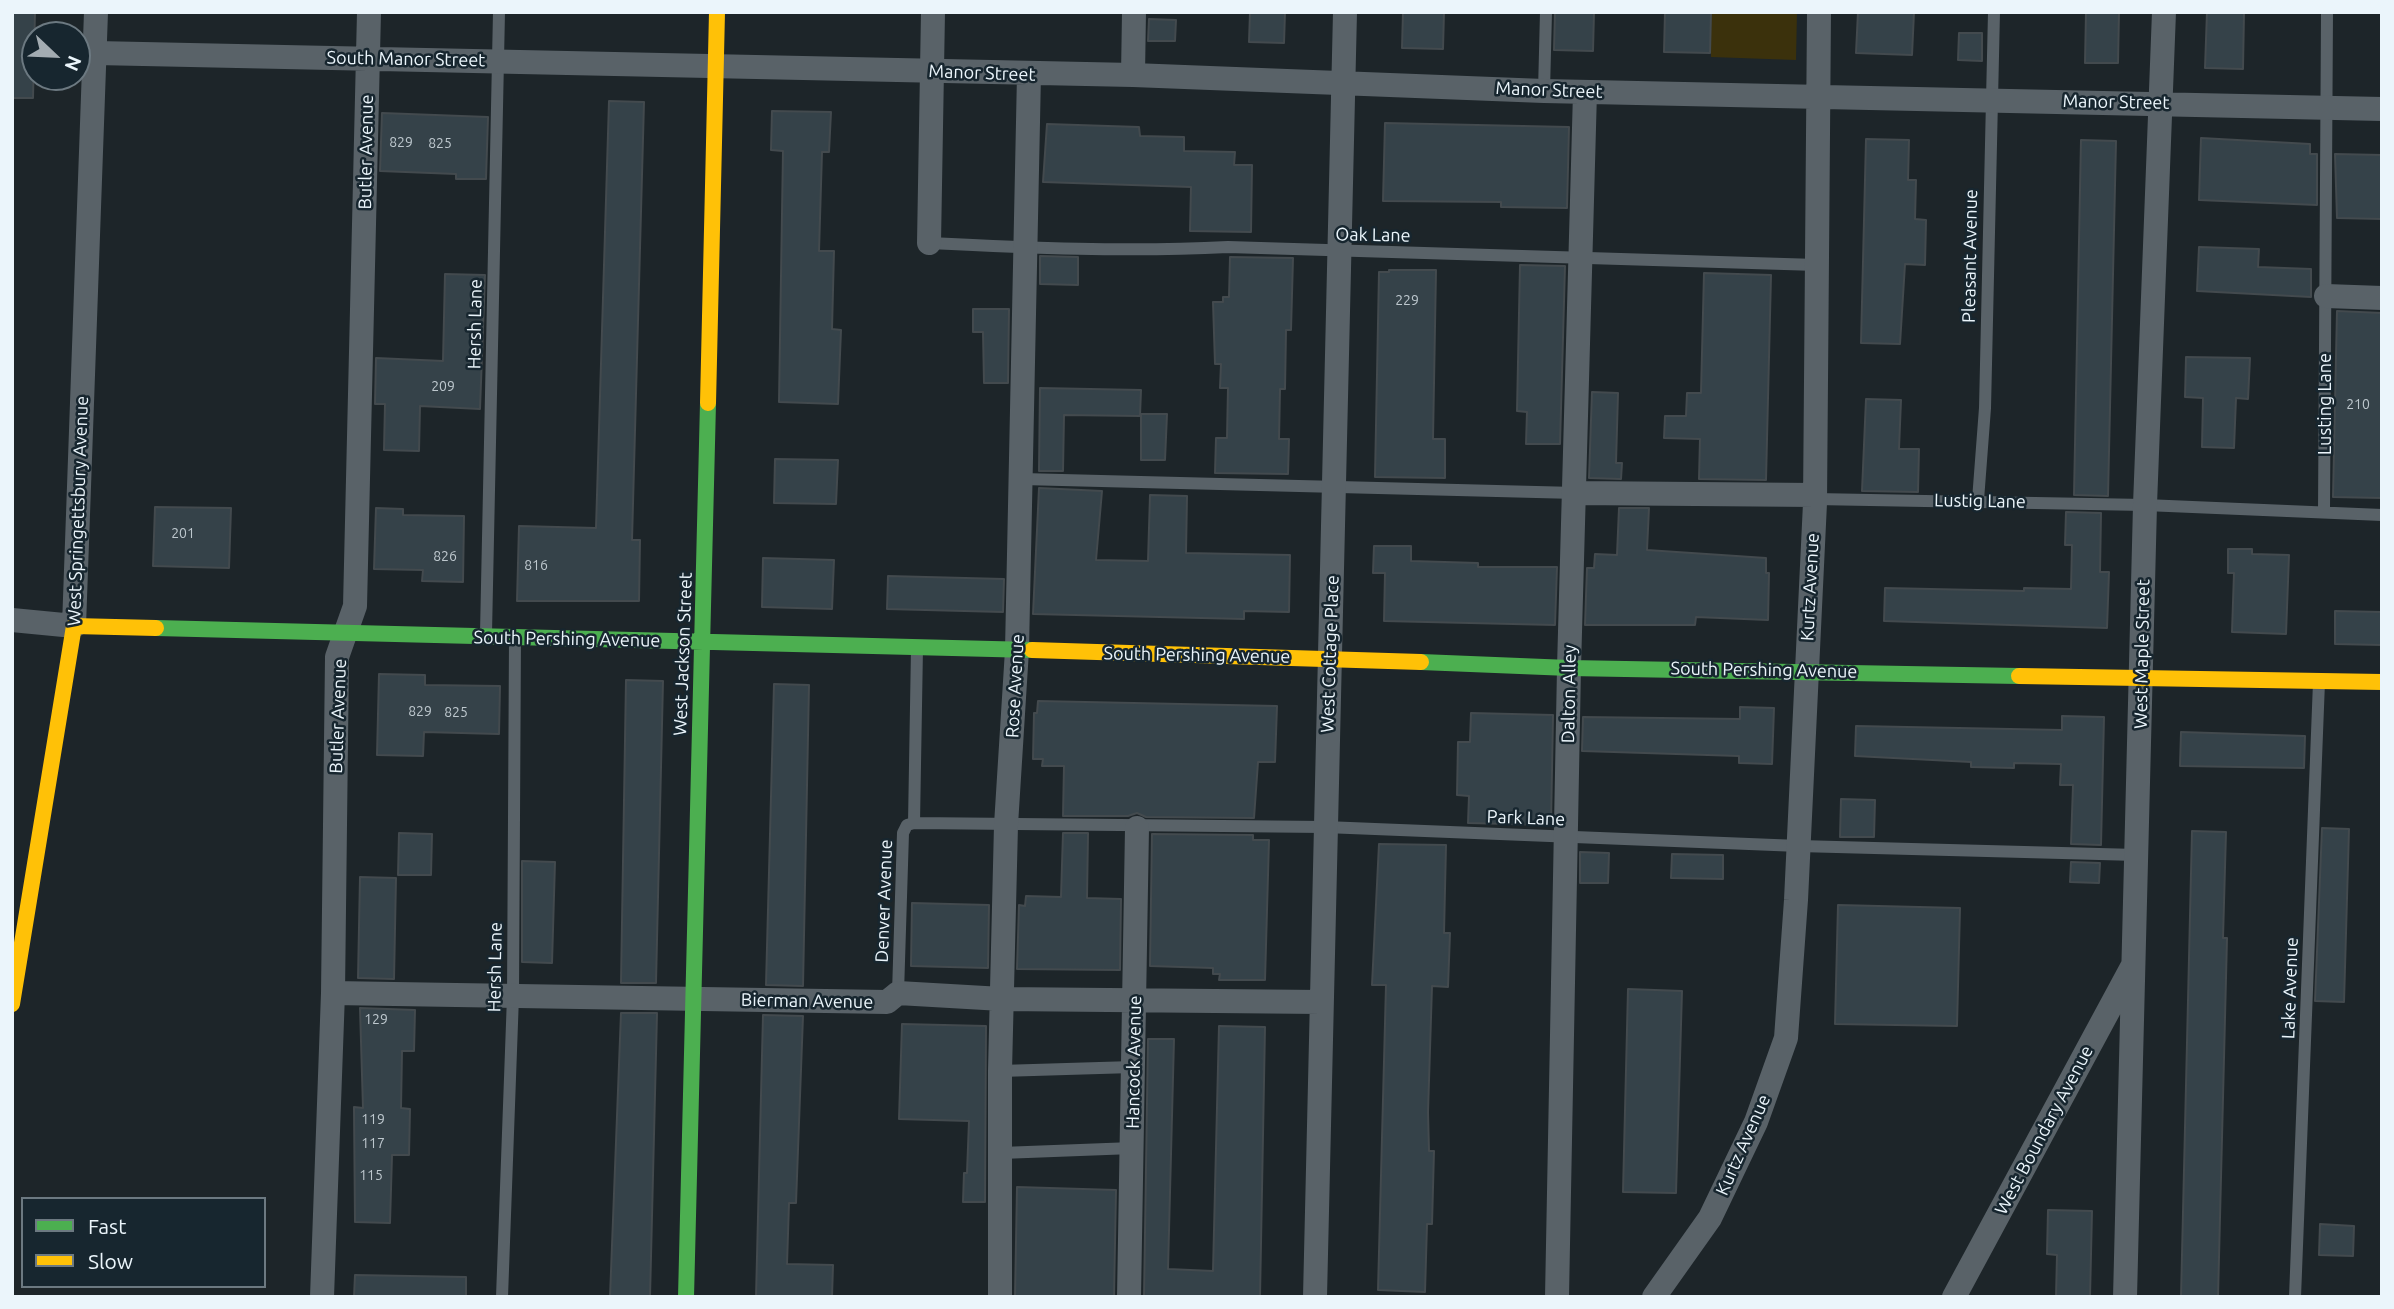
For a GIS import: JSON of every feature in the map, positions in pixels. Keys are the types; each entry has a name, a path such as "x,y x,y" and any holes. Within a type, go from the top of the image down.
{"street":[{"name":"West Springettsbury Avenue","path":"12,1004 75,626 96,12"},
{"name":"Butler Avenue","path":"322,1297 333,993 337,657 355,606 369,12"},
{"name":"West Jackson Street","path":"686,1297 690,999 704,642 718,12"},
{"path":"929,243 933,12"},
{"path":"1133,75 1134,12"},
{"name":"West Cottage Place","path":"1315,1297 1345,12"},
{"name":"Kurtz Avenue","path":"1654,1297 1710,1218 1756,1122 1786,1038 1799,846 1815,497 1819,12"},
{"name":"West Maple Street","path":"2125,1297 2145,505 2164,12"},
{"name":"South Manor Street","path":"96,53 716,65"},
{"name":"Manor Street","path":"716,65 1343,81 1544,91 2161,102 2382,109"},
{"name":"Rose Avenue","path":"1000,1297 1000,1071 1006,825 1017,650 1022,479 1029,74"},
{"name":"Dalton Alley","path":"1557,1297 1569,668 1586,92"},
{"path":"2326,296 2382,298"},
{"name":"Lustig Lane","path":"1576,493 1815,497"},
{"name":"South Pershing Avenue","path":"12,621 75,626 1329,658 1569,668 1805,670 2142,680 2382,682"},
{"name":"Hancock Avenue","path":"1129,1297 1137,828"},
{"name":"West Boundary Avenue","path":"1954,1297 2134,963"},
{"name":"Bierman Avenue","path":"333,993 887,1002 898,993 1002,999 1321,1002"}],"lane":[{"name":"Hersh Lane","path":"486,637 499,12"},
{"path":"1544,91 1546,12"},
{"name":"Pleasant Avenue","path":"1978,500 1985,408 1994,12"},
{"path":"2325,108 2327,12"},
{"name":"Lusting Lane","path":"2324,512 2325,108"},
{"name":"Oak Lane","path":"929,243 1026,248 1166,250 1228,247 1817,265"},
{"path":"1022,479 1576,493"},
{"name":"Lustig Lane","path":"1815,497 2145,505 2382,516"},
{"name":"Hersh Lane","path":"502,1297 513,996 515,638"},
{"name":"Denver Avenue","path":"898,993 902,833 907,825 914,823 917,648"},
{"name":"Lake Avenue","path":"2295,1297 2319,680"},
{"name":"Park Lane","path":"914,823 1137,828 1325,827 1567,838 2137,855"},
{"path":"1000,1071 1133,1067"},
{"path":"1001,1153 1133,1148"}],"shaded area":[{"path":"1711,12 1797,12 1796,60 1711,57"}],"building":[{"path":"12,12 35,12 35,21 21,21 21,91 33,91 33,98 12,98"},
{"path":"1250,12 1285,12 1284,43 1249,42"},
{"path":"1403,12 1444,12 1443,49 1402,48"},
{"path":"1555,12 1594,12 1593,51 1554,50"},
{"path":"1665,12 1711,12 1710,53 1664,52"},
{"path":"1858,12 1914,12 1912,55 1856,53"},
{"path":"2086,12 2119,12 2118,63 2085,63"},
{"path":"2207,12 2244,12 2243,69 2205,68"},
{"path":"1149,19 1176,20 1175,41 1148,41"},
{"path":"1959,33 1982,33 1982,61 1958,60"},
{"path":"609,101 644,102 632,540 640,540 639,601 517,601 519,526 596,528"},
{"path":"772,111 831,112 829,152 822,152 819,251 834,251 832,329 841,330 838,404 779,402 783,151 771,150"},
{"path":"382,113 488,117 486,179 456,179 456,174 380,171"},
{"path":"1385,123 1569,127 1567,208 1501,207 1501,202 1383,201"},
{"path":"1047,124 1139,127 1140,136 1184,137 1184,151 1235,152 1234,165 1252,165 1251,232 1190,231 1191,187 1043,182"},
{"path":"2201,138 2310,144 2310,154 2317,154 2317,205 2199,200"},
{"path":"1866,139 1909,140 1908,180 1916,180 1915,219 1926,220 1925,265 1905,264 1900,344 1861,343"},
{"path":"2081,140 2116,141 2108,496 2074,495"},
{"path":"2335,154 2382,155 2382,219 2337,218"},
{"path":"2199,247 2259,249 2258,267 2311,269 2311,297 2197,291"},
{"path":"1040,256 1078,257 1078,285 1040,284"},
{"path":"1230,257 1293,258 1291,330 1286,330 1285,389 1280,389 1279,439 1289,439 1288,474 1215,473 1216,438 1227,438 1228,388 1220,388 1221,364 1215,364 1213,302 1223,302 1223,297 1229,297"},
{"path":"1520,265 1565,266 1560,444 1526,444 1527,412 1517,411"},
{"path":"1436,270 1433,439 1445,439 1445,478 1375,477 1379,272"},
{"path":"1704,273 1771,275 1766,480 1699,479 1700,439 1664,438 1665,416 1686,416 1687,393 1701,393"},
{"path":"445,274 485,275 480,409 420,406 419,451 384,450 385,404 375,404 376,358 443,361"},
{"path":"973,309 1009,309 1008,383 984,383 983,332 973,332"},
{"path":"2337,311 2382,313 2382,498 2333,497"},
{"path":"2186,357 2250,358 2248,399 2236,398 2234,448 2202,447 2203,398 2185,397"},
{"path":"1040,388 1141,390 1140,416 1064,415 1063,471 1039,471"},
{"path":"1592,392 1618,393 1616,463 1622,463 1621,479 1589,478"},
{"path":"1866,399 1901,400 1899,449 1919,449 1918,492 1862,491"},
{"path":"1141,414 1167,414 1165,460 1141,460"},
{"path":"775,459 838,460 836,504 774,503"},
{"path":"1039,488 1102,491 1096,560 1148,561 1150,495 1187,496 1186,553 1290,555 1289,612 1244,611 1244,619 1033,614"},
{"path":"155,507 231,508 229,568 153,566"},
{"path":"376,508 403,509 403,515 464,516 463,582 422,581 423,570 374,569"},
{"path":"1619,508 1649,508 1647,550 1766,558 1766,573 1769,573 1768,620 1696,617 1695,625 1585,625 1587,568 1594,568 1595,554 1617,555"},
{"path":"2066,512 2101,513 2100,572 2109,572 2107,628 1884,621 1885,588 2024,591 2024,588 2071,589 2072,545 2065,545"},
{"path":"1374,546 1411,546 1411,561 1478,563 1478,567 1557,567 1555,625 1384,621 1385,573 1373,573"},
{"path":"2228,549 2252,549 2252,554 2289,555 2286,634 2232,632 2234,573 2228,573"},
{"path":"763,558 834,560 832,609 762,607"},
{"path":"888,576 1004,579 1003,612 887,609"},
{"path":"2335,611 2382,612 2382,645 2335,644"},
{"path":"379,674 425,675 425,685 500,686 499,734 424,732 423,756 377,755"},
{"path":"626,680 663,681 656,983 621,983"},
{"path":"774,684 809,685 803,986 766,985"},
{"path":"1038,701 1277,706 1275,762 1258,762 1254,818 1146,817 1137,813 1128,816 1063,816 1064,766 1042,766 1043,759 1033,759 1034,713 1037,713"},
{"path":"1740,707 1774,708 1772,764 1739,763 1739,756 1582,751 1583,717 1740,719"},
{"path":"1471,713 1553,715 1551,825 1468,823 1469,796 1457,795 1458,742 1470,742"},
{"path":"2062,716 2104,717 2101,845 2071,844 2073,785 2060,785 2061,764 2014,763 2014,768 1971,767 1971,762 1855,756 1856,726 2062,730"},
{"path":"2181,732 2305,736 2304,768 2180,766"},
{"path":"1841,799 1875,800 1874,837 1840,837"},
{"path":"2322,828 2349,829 2344,1002 2315,1001"},
{"path":"2192,831 2226,832 2223,938 2227,938 2218,1297 2181,1297"},
{"path":"399,833 432,834 431,875 398,875"},
{"path":"1063,833 1088,833 1087,898 1121,899 1120,970 1017,969 1019,905 1025,906 1026,896 1061,897"},
{"path":"1152,834 1253,835 1253,840 1269,840 1265,980 1219,980 1220,974 1213,974 1213,968 1150,966"},
{"path":"1379,844 1446,845 1444,933 1450,933 1448,987 1432,986 1428,1112 1429,1151 1434,1151 1432,1224 1427,1224 1425,1292 1378,1290 1386,985 1372,985"},
{"path":"1580,852 1609,853 1608,883 1580,883"},
{"path":"1672,854 1723,855 1723,879 1671,878"},
{"path":"522,861 555,862 552,963 522,962"},
{"path":"2071,862 2100,863 2099,883 2070,882"},
{"path":"360,877 396,878 394,979 358,978"},
{"path":"912,903 989,905 988,968 911,966"},
{"path":"1838,905 1960,908 1957,1026 1835,1024"},
{"path":"1628,989 1682,991 1676,1193 1623,1192"},
{"path":"360,1008 415,1010 414,1051 402,1051 401,1108 410,1109 409,1155 392,1155 390,1223 355,1222 354,1107 363,1108"},
{"path":"621,1013 657,1013 650,1297 610,1297"},
{"path":"763,1015 803,1016 796,1203 789,1203 787,1264 833,1265 832,1297 756,1297"},
{"path":"902,1024 986,1026 985,1202 963,1202 969,1121 899,1119"},
{"path":"1219,1026 1265,1027 1260,1297 1144,1297 1148,1039 1174,1039 1168,1269 1213,1271"},
{"path":"1017,1187 1116,1190 1114,1297 1015,1297"},
{"path":"2048,1210 2092,1211 2090,1297 2056,1297 2057,1255 2047,1254"},
{"path":"2320,1224 2354,1226 2353,1256 2319,1255"},
{"path":"355,1275 466,1277 466,1297 354,1297"}],"traffic: fast":[{"path":"686,1297 708,403"},
{"path":"156,628 1032,650"},
{"path":"1421,662 1569,668 2019,676"}],"traffic: slow":[{"path":"708,403 717,12"},
{"path":"12,1004 74,626 156,628"},
{"path":"1032,650 1421,662"},
{"path":"2019,676 2382,682"}]}
